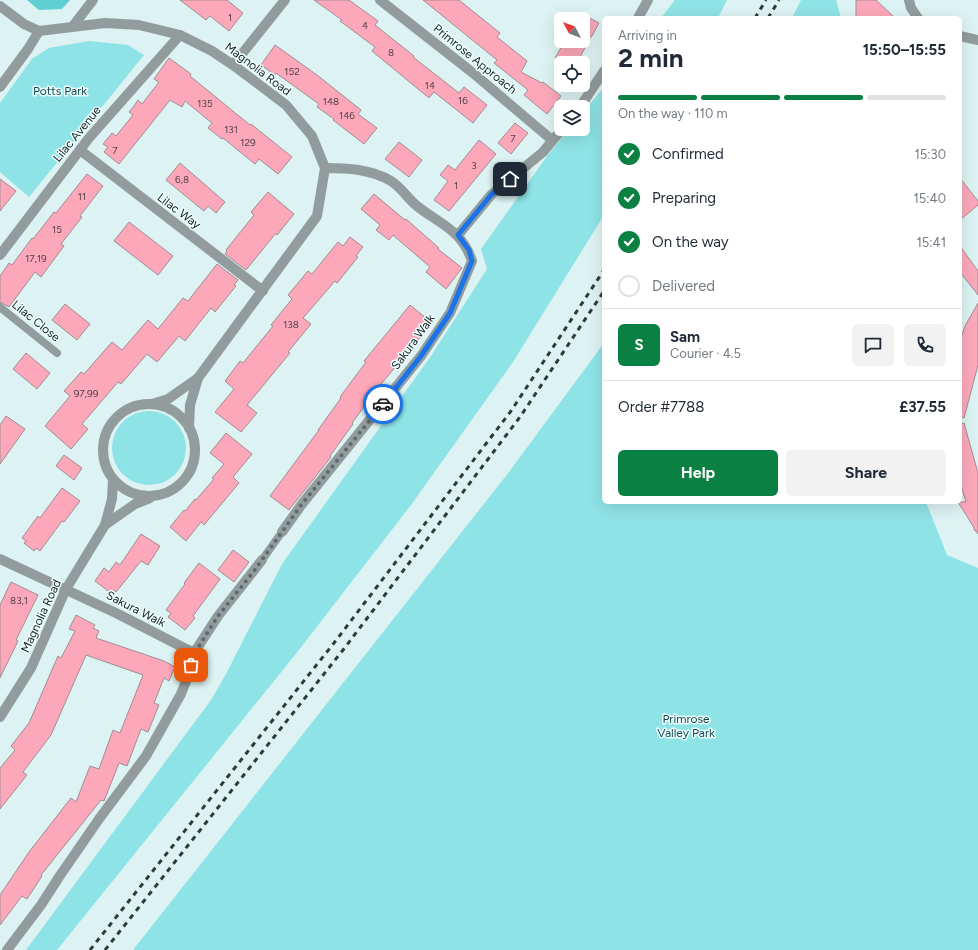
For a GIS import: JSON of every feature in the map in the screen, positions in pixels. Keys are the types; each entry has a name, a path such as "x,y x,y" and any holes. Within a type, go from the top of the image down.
{"street":[{"path":"73,26 93,0"},
{"path":"233,65 285,0"},
{"name":"Primrose Approach","path":"380,0 473,73 552,140"},
{"path":"639,16 648,0"},
{"path":"909,0 911,8 917,16"},
{"path":"0,6 24,24 39,31 28,49 0,86"},
{"name":"Magnolia Road","path":"39,31 105,23 132,25 180,35 212,51 286,105 312,136 325,168 317,216 198,378 168,399 152,404 136,405 122,412 111,423 104,437 102,452 106,468 113,480 125,490 139,496 154,496"},
{"name":"Lilac Avenue","path":"0,255 80,150 180,35"},
{"path":"962,36 978,40"},
{"path":"585,100 602,74"},
{"path":"458,235 491,195 543,152 556,136"},
{"name":"Lilac Way","path":"80,150 263,291"},
{"name":"Sakura Walk","path":"282,532 302,504 421,356 450,313 472,261 469,250 458,235 416,206 391,181 369,172 347,168 325,168"},
{"name":"Magnolia Road","path":"189,428 190,405 198,378"},
{"name":"Magnolia Road","path":"105,525 135,504 168,492 181,484 190,472 194,457 194,442 189,428 180,416 167,408 152,404"},
{"name":"Magnolia Road","path":"0,717 31,668 66,589 105,525 112,499 113,480"},
{"name":"Sakura Walk","path":"0,559 66,589 194,654"},
{"name":"Sakura Walk","path":"7,950 41,905 58,877 99,819 146,756 181,694 194,654 218,616 262,560"}],"lane":[{"name":"Lilac Close","path":"0,307 57,353"},
{"name":"Sakura Walk","path":"262,560 282,532"}],"green space":[{"path":"675,0 727,0 719,16 663,16"},
{"path":"801,0 836,0 840,16 793,16"},
{"name":"Potts Park","path":"89,41 128,45 144,55 29,197 0,172 0,103 32,59 49,48"},
{"path":"602,89 602,218 513,362 411,505 295,655 57,950 26,950 211,700 226,674 282,564 431,356 487,269 481,249 547,156 563,136 590,136 590,104"},
{"name":"Primrose Valley Park","path":"602,346 602,504 927,504 947,555 978,568 978,950 133,950 509,472"},
{"path":"149,411 163,414 175,422 183,434 186,448 183,462 175,474 163,482 149,485 135,482 123,474 115,462 112,448 115,434 123,422 135,414"}],"shaded area":[{"path":"27,0 70,0 62,9 39,10"}],"building":[{"path":"180,0 227,0 243,13 229,31 210,16 206,20"},
{"path":"314,0 349,0 378,21 375,25 459,93 464,87 487,105 473,123 434,92 429,98 372,51 375,47 340,21 342,20"},
{"path":"423,0 459,0 500,33 497,37 527,61 521,72 542,83 543,82 561,96 558,100 554,100 554,105 547,114 524,95 528,90 494,63 497,60"},
{"path":"856,0 876,0 893,16 856,16"},
{"path":"590,18 599,23 590,38"},
{"path":"275,45 317,75 361,110 358,114 377,128 364,144 317,107 319,104 276,73 275,75 261,65"},
{"path":"561,48 585,48 581,56 556,56"},
{"path":"169,58 191,74 190,76 250,125 251,124 292,157 278,174 259,159 255,164 223,138 222,139 208,128 212,123 185,101 182,107 170,100 119,164 104,152 108,147 103,144 112,133 116,136 133,115 129,112 138,100 142,104 159,82 154,79"},
{"path":"515,123 528,133 511,154 498,143"},
{"path":"479,140 496,154 449,211 434,200 448,181 440,175 448,165 455,170"},
{"path":"399,142 422,160 409,177 385,159"},
{"path":"180,163 225,202 216,213 208,206 204,211 166,180"},
{"path":"87,174 103,186 61,244 64,246 41,277 35,272 9,307 0,302 0,276 9,263 12,265 32,238 33,239 54,212 56,213"},
{"path":"0,179 16,191 0,211"},
{"path":"962,181 978,201 978,205 962,218"},
{"path":"268,192 294,214 277,235 276,233 246,270 225,254 227,251 226,250 254,215 251,212"},
{"path":"374,194 405,220 406,219 439,248 438,249 462,268 446,289 426,272 430,267 393,235 389,240 376,230 380,225 361,209"},
{"path":"129,222 173,256 158,275 114,241"},
{"path":"350,237 363,247 356,256 358,257 337,283 335,281 303,318 311,324 288,352 290,353 247,405 257,413 241,432 215,412 234,389 225,381 240,361 243,363 273,326 271,325 292,299 288,295 308,271 312,274 338,242 343,246"},
{"path":"962,249 978,271 978,295 962,275"},
{"path":"217,264 238,280 234,285 236,286 215,312 211,308 185,341 179,336 157,362 147,354 121,384 118,382 82,424 88,429 71,449 45,426 70,396 64,391 81,372 84,374 112,342 122,350 148,320 158,329 183,298 188,301"},
{"path":"978,303 978,365 964,418 962,418 962,334"},
{"path":"65,304 90,324 77,340 52,320"},
{"path":"410,305 432,323 377,389 352,423 353,424 330,456 331,457 289,510 270,496 319,430 341,398 340,397 366,362 364,361"},
{"path":"26,353 50,373 37,389 13,369"},
{"path":"6,416 25,429 0,464 0,425"},
{"path":"964,423 978,473 978,534 959,504 966,502 962,489 962,424"},
{"path":"226,433 252,454 233,477 239,483 204,525 201,522 186,541 170,527 214,479 212,478 224,464 210,453"},
{"path":"64,455 82,468 74,480 56,466"},
{"path":"62,488 80,501 64,522 62,521 40,551 36,548 34,551 24,543 26,541 22,538 38,516 40,518"},
{"path":"141,534 160,546 148,565 141,561 116,592 114,590 112,594 95,581 104,568 109,572 116,562 120,565"},
{"path":"233,550 249,562 234,582 218,570"},
{"path":"199,563 220,579 193,616 195,618 185,630 168,617 171,613 166,610"},
{"path":"11,582 38,595 16,640 18,641 0,678 0,605"},
{"path":"76,615 95,625 93,628 99,631 96,638 164,661 175,667 169,681 164,678 154,703 159,705 148,732 141,729 127,766 119,763 104,801 101,800 41,875 42,876 27,899 22,896 0,925 0,895 29,852 71,798 76,802 90,766 99,769 113,730 120,733 143,675 86,655 51,735 23,772 27,775 0,809 0,768 15,750 11,746 29,723 58,656 61,658 75,631 69,629"}],"railway":[{"path":"756,16 766,0"},
{"path":"769,16 779,0"},
{"path":"90,950 334,643 511,411 602,273"},
{"path":"105,950 343,650 520,417 602,294"}],"way so far":[{"path":"191,665 194,654 218,616 254,571 302,504 383,404"}],"route":[{"path":"383,404 421,356 450,313 472,261 469,250 458,235 491,195 510,179"}]}
